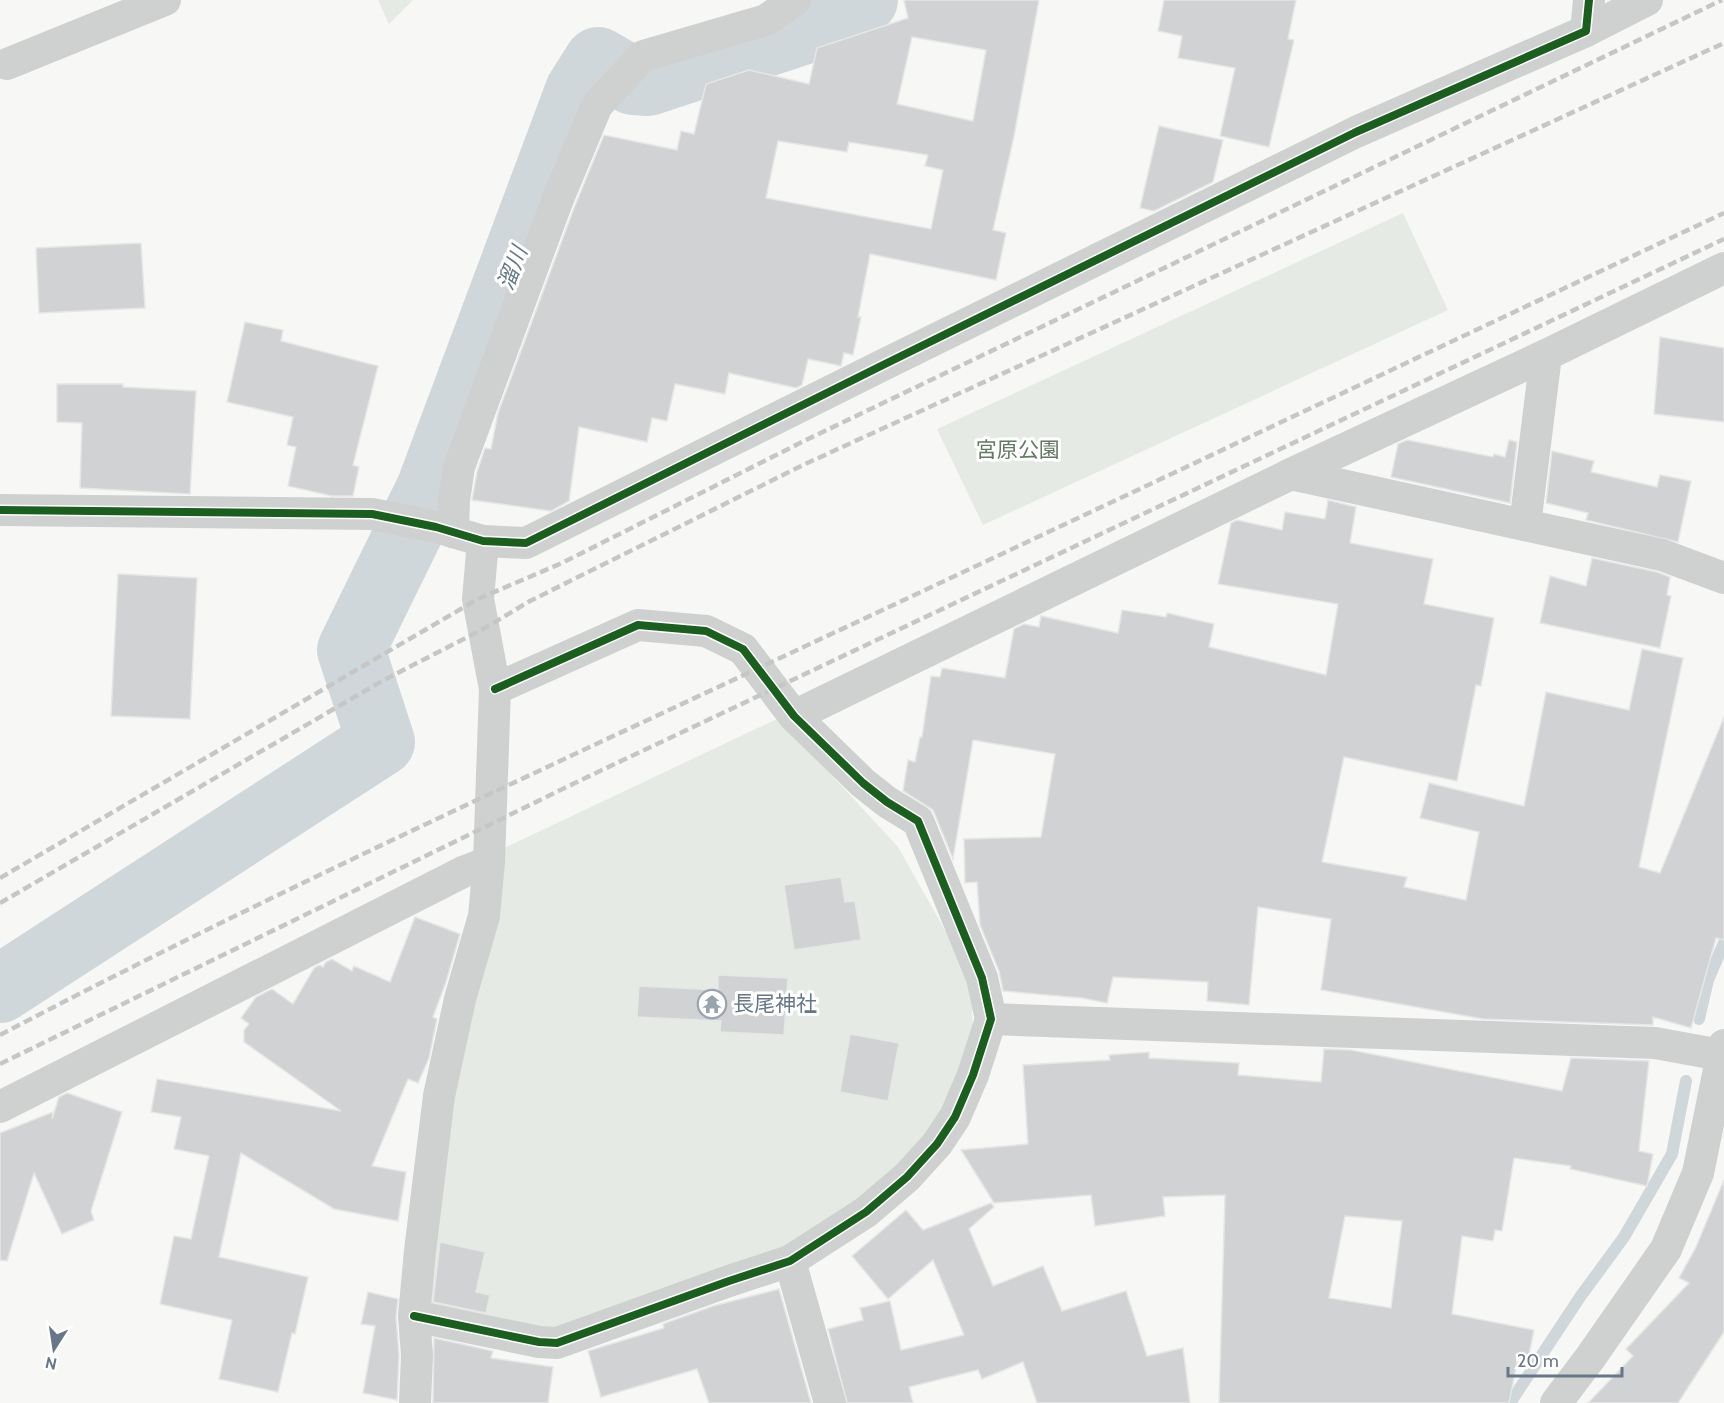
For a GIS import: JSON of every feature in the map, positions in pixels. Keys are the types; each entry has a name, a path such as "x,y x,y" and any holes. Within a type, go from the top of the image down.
{"street":[{"path":"7,64 165,0"},
{"path":"444,529 454,500 459,467 557,201 597,105 643,56 766,20 795,0"},
{"path":"1586,31 1589,0"},
{"path":"0,510 372,514 444,529 483,541 526,543 1356,132 1586,31 1647,0"},
{"path":"794,716 1291,474 1546,355 1724,268"},
{"path":"1525,525 1546,355"},
{"path":"1291,474 1662,555 1724,578"},
{"path":"415,1403 417,1355 414,1316 439,1096 460,999 484,916 489,862 495,689 478,600 483,541"},
{"path":"414,1316 538,1342 558,1343 790,1261 866,1212 907,1177 937,1144 955,1117 973,1075 991,1019 982,978 918,821 887,802 863,783 794,716 743,649 706,631 638,625 495,689"},
{"path":"0,1107 463,872 489,862"},
{"path":"991,1019 1655,1043 1723,1050 1698,1173 1666,1249 1559,1402"},
{"path":"790,1261 830,1403"}],"green space":[{"path":"378,0 413,0 389,24"},
{"name":"宮原公園","path":"1403,213 1448,310 983,525 937,429"},
{"path":"779,718 898,847 951,941 971,985 973,1033 959,1085 905,1167 785,1251 547,1332 423,1310 448,1103 495,929 502,849"}],"building":[{"path":"904,0 1039,0 1014,136 993,230 1006,233 996,280 870,254 853,355 844,353 841,366 808,359 802,385 796,388 729,373 725,394 675,384 667,421 652,418 647,442 579,427 569,501 551,511 472,500 477,472 485,448 491,449 498,413 574,208 604,135 677,150 681,131 694,134 706,84 749,70 809,84 817,48 908,18","holes":["912,37 986,50 973,121 897,104","778,141 847,152 849,142 928,155 925,166 943,170 931,229 766,198"]},
{"path":"1164,0 1296,0 1288,39 1294,40 1269,147 1220,136 1235,68 1178,58 1182,36 1158,31"},
{"path":"1159,126 1223,140 1213,182 1154,211 1140,208"},
{"path":"141,243 145,308 39,313 36,248"},
{"path":"245,322 283,330 281,341 378,366 353,465 359,467 353,496 332,496 288,486 296,447 287,445 293,417 227,402"},
{"path":"1660,337 1724,348 1724,422 1654,414"},
{"path":"57,384 123,384 123,387 196,391 190,494 80,488 82,423 57,422"},
{"path":"1407,440 1493,457 1494,454 1505,457 1509,440 1517,442 1510,503 1391,477 1398,444"},
{"path":"1552,451 1594,461 1591,472 1657,487 1660,475 1691,481 1678,542 1586,520 1588,513 1546,503"},
{"path":"1328,500 1356,507 1350,543 1433,559 1424,604 1494,618 1481,686 1476,685 1457,781 1344,757 1322,862 1407,877 1404,887 1466,900 1479,832 1420,818 1429,783 1524,806 1546,692 1629,710 1642,649 1683,658 1639,867 1660,873 1724,717 1724,940 1716,938 1691,1028 1653,1017 1653,1025 1483,1019 1321,990 1331,919 1258,907 1249,1005 1207,1001 1208,982 1113,977 1107,1003 1082,998 1003,991 999,971 980,925 977,882 965,883 964,839 1041,837 1055,754 973,740 953,859 933,810 903,791 908,760 915,762 920,737 922,737 931,676 940,677 942,668 1005,678 1014,629 1024,624 1039,627 1041,616 1118,633 1122,610 1166,617 1167,613 1214,624 1209,647 1326,675 1338,604 1218,584 1231,523 1237,520 1282,530 1285,512 1325,519"},
{"path":"1592,558 1670,577 1667,595 1671,596 1660,648 1540,623 1550,576 1586,586"},
{"path":"118,574 197,578 190,719 111,716"},
{"path":"841,877 845,902 855,901 861,940 794,950 784,885"},
{"path":"415,917 460,934 433,1017 437,1019 429,1058 418,1083 408,1079 372,1166 406,1172 398,1221 334,1209 241,1153 219,1257 308,1277 295,1334 292,1333 278,1392 219,1379 232,1320 160,1304 174,1236 191,1239 209,1156 174,1149 181,1117 151,1112 157,1079 341,1111 244,1042 244,1030 249,1024 241,1018 256,997 272,989 293,1004 314,968 319,965 323,967 332,959 352,971 354,966 390,982"},
{"name":"長尾神社","path":"718,975 788,978 784,1035 720,1032 721,1021 637,1017 639,986 718,990"},
{"path":"850,1034 899,1043 888,1101 840,1092"},
{"path":"1324,1049 1351,1050 1562,1091 1571,1058 1649,1061 1639,1151 1653,1154 1647,1186 1570,1169 1571,1166 1514,1158 1502,1231 1495,1230 1493,1241 1462,1236 1452,1314 1534,1330 1528,1360 1518,1358 1509,1403 1219,1403 1225,1195 1163,1197 1165,1216 1095,1226 1091,1195 994,1203 961,1150 1028,1144 1023,1065 1110,1060 1109,1055 1149,1052 1149,1058 1239,1063 1238,1075 1321,1082","holes":["1345,1216 1402,1221 1391,1308 1329,1298"]},
{"path":"67,1093 122,1112 91,1211 94,1220 62,1234 34,1173 7,1261 0,1260 0,1133 53,1112 52,1119 59,1097"},
{"path":"1724,1180 1724,1332 1678,1403 1588,1403 1633,1356 1626,1349 1689,1283 1679,1278 1696,1247"},
{"path":"991,1203 994,1207 969,1229 993,1286 1043,1266 1062,1311 1126,1291 1147,1356 1183,1348 1190,1403 1037,1403 1023,1362 982,1379 978,1370 909,1387 913,1403 847,1403 828,1329 863,1320 860,1308 890,1301 901,1350 964,1335 933,1260 888,1299 852,1256 906,1210 923,1230"},
{"path":"440,1242 485,1252 476,1292 490,1295 486,1313 433,1302"},
{"path":"779,1289 811,1403 709,1403 697,1369 601,1397 588,1351 664,1328 663,1324 713,1306"},
{"path":"368,1292 398,1299 396,1317 399,1355 397,1400 363,1393 375,1326 361,1324"},
{"path":"434,1338 493,1351 491,1358 553,1367 548,1403 433,1403"}],"waterway":[{"name":"溜川","path":"0,989 381,742 351,650 430,489 579,91 598,61 633,81 648,82 808,29 864,0"},
{"path":"1699,1019 1708,980 1724,943"},
{"path":"1510,1403 1580,1297 1624,1237 1672,1154 1686,1081"}],"railway":[{"path":"0,878 478,599 562,563 806,440 1722,0"},
{"path":"0,903 382,681 485,628 530,601 803,465 1724,43"},
{"path":"0,1035 98,984 396,838 1724,213"},
{"path":"0,1064 581,780 1724,239"}],"cycle path":[{"path":"0,510 372,514 436,527 483,541 526,543 1356,132 1586,31 1589,0"},
{"path":"414,1316 539,1342 557,1343 790,1261 866,1212 907,1177 937,1144 955,1117 973,1075 991,1019 982,978 918,821 887,802 863,783 794,716 743,649 706,631 638,625 495,689"}],"place":[{"name":"長尾神社","path":"712,1004"}]}
